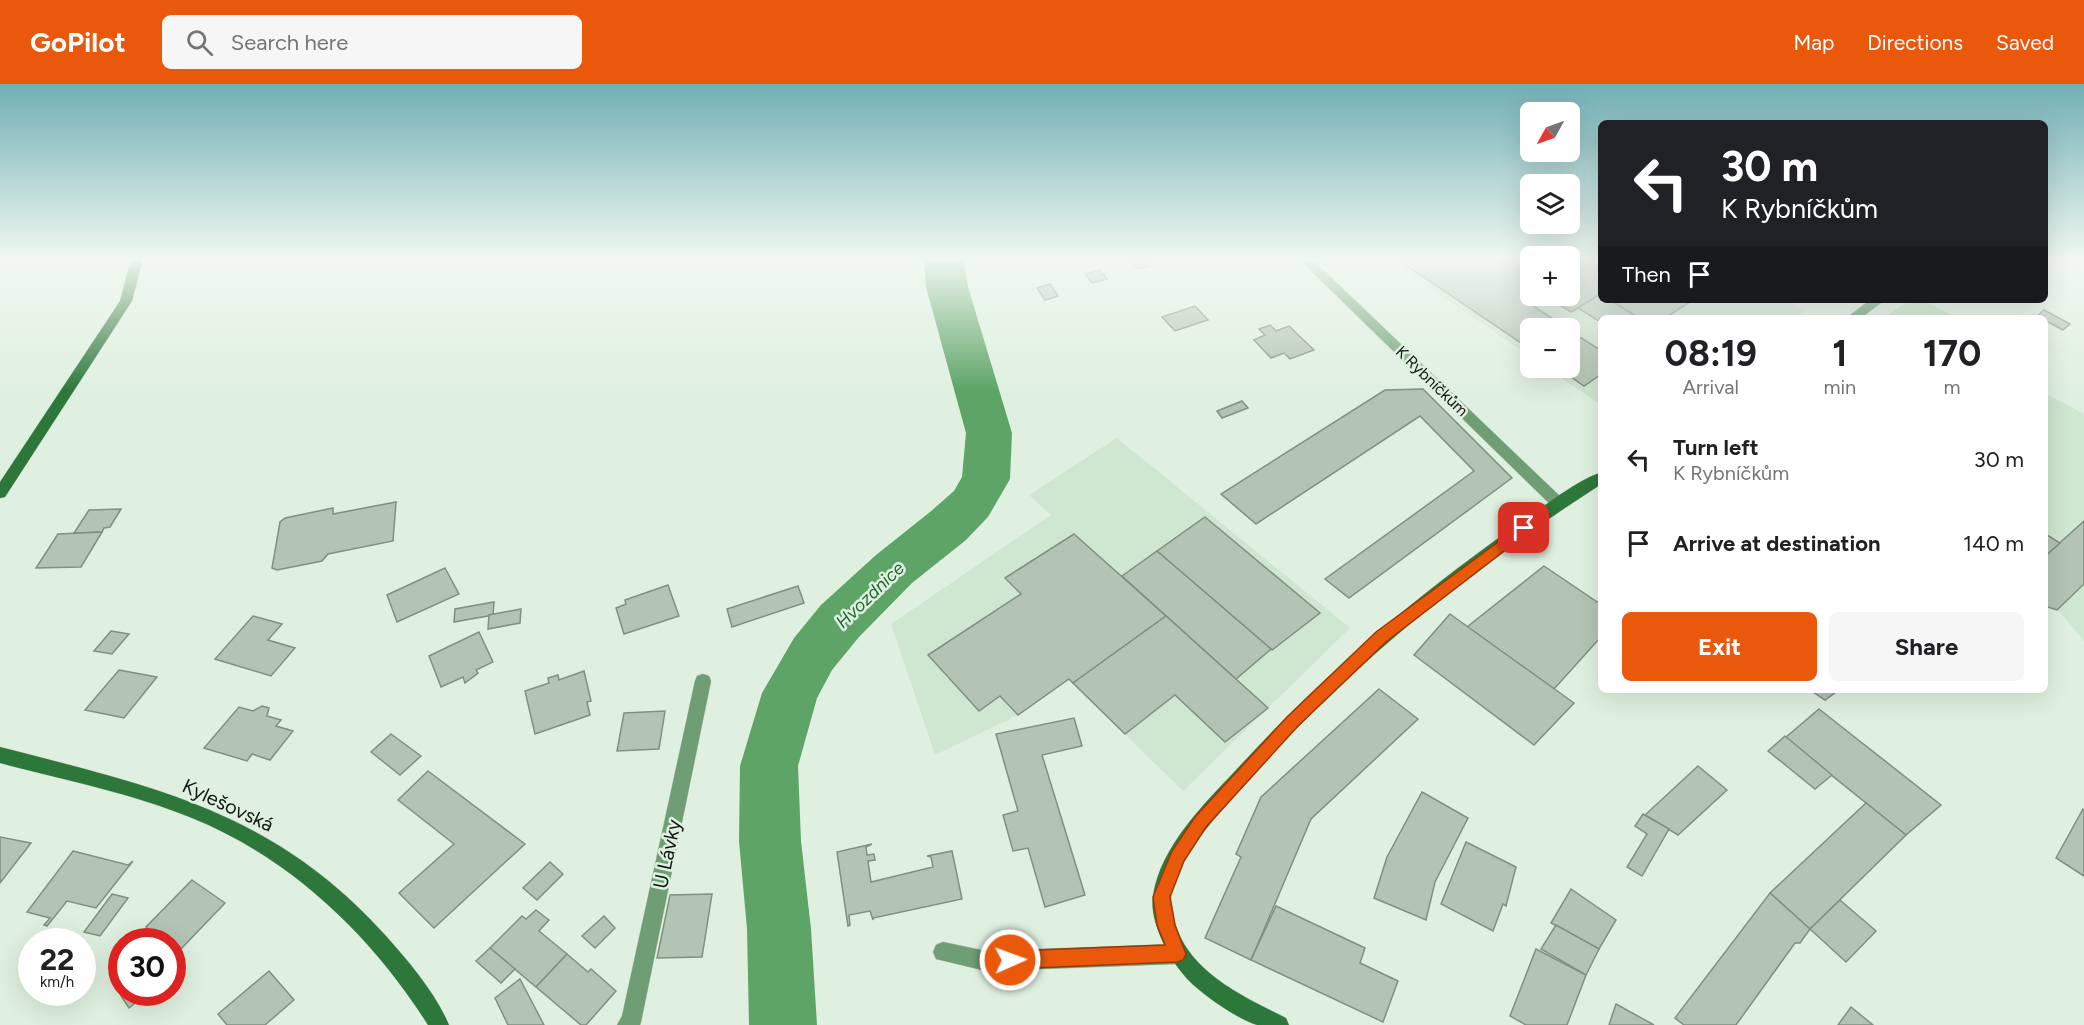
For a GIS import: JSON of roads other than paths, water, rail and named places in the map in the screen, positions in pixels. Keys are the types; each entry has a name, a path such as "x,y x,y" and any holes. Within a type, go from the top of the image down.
{"main road":[{"path":"0,493 125,303"},
{"path":"1856,315 1874,303"},
{"path":"1279,1025 1221,995 1196,976 1177,954 1166,925 1161,897 1178,856 1201,822 1292,722 1382,636 1558,504 1598,479"},
{"name":"Kylešovská","path":"0,755 144,793 201,813 261,843 316,883 362,926 407,976 439,1025"}],"street":[{"name":"K Rybníčkům","path":"1350,303 1558,504"},
{"name":"U Lávky","path":"627,1025 631,1022 704,681"},
{"path":"943,952 986,961 1177,954"}],"waterway":[{"name":"Hvozdnice","path":"783,1025 779,929 770,841 769,766 790,693 813,654 840,621 894,569 948,526 971,504 986,479 989,433 952,303"}]}
